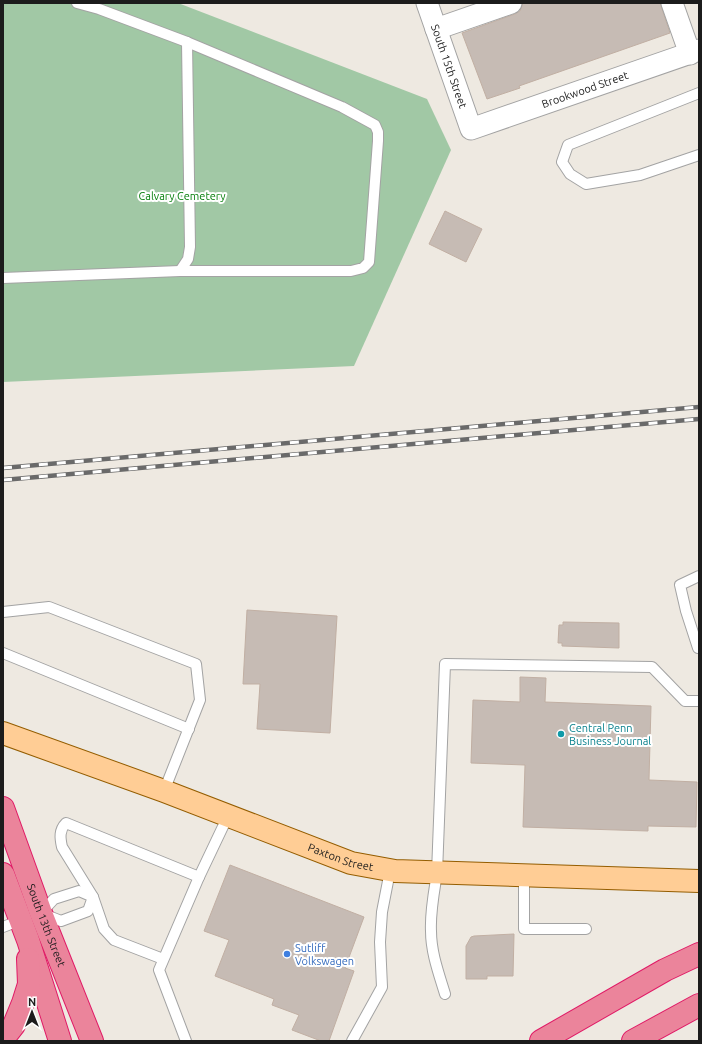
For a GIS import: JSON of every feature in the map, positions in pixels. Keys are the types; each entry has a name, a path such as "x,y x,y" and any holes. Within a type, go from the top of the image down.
{"highway":[{"name":"South 13th Street","path":"3,808 23,925 92,1041"},
{"name":"South 13th Street","path":"3,874 23,925 60,1041"},
{"path":"3,1039 14,1025 29,984 23,925"},
{"path":"665,970 699,946"},
{"path":"541,1041 665,970 699,954"},
{"path":"633,1041 693,1009"}],"main road":[{"name":"Paxton Street","path":"3,733 164,791 351,863 390,871 699,881"}],"street":[{"name":"South 15th Street","path":"427,3 471,129"},
{"path":"436,29 511,3"},
{"path":"672,3 694,52"},
{"name":"Brookwood Street","path":"471,129 694,52"}],"lane":[{"path":"3,278 180,271 351,271 363,268 369,262 371,257 378,141 377,128 370,121 317,96 187,42 99,9 77,3"},
{"path":"180,271 188,259 190,247 187,42"},
{"path":"699,93 568,145 562,162 570,174 586,184 640,176 699,155"},
{"path":"699,576 680,585 686,611 699,648"},
{"path":"3,612 49,607 196,664 200,700 164,791"},
{"path":"3,653 188,729"},
{"path":"445,994 434,956 430,932 437,873 445,664 652,667 685,701 699,701"},
{"path":"186,1041 159,970 199,877 228,816"},
{"path":"163,959 114,940 104,929 93,897 62,847 62,827 66,823 199,877"},
{"path":"352,1041 382,987 380,942 382,912 390,871"},
{"path":"524,875 524,929 586,929"},
{"path":"23,925 54,899 79,891 93,897"},
{"path":"23,925 61,921 88,911 93,897"}],"green space":[{"name":"Calvary Cemetery","path":"3,3 178,3 427,99 451,150 354,366 3,382"}],"building":[{"path":"523,3 660,3 670,33 519,86 520,88 487,99 462,33 515,14 520,11"},
{"path":"445,211 482,229 466,262 429,244"},
{"path":"247,610 337,616 330,733 257,729 260,684 243,684"},
{"path":"563,622 619,623 619,648 562,646 562,643 558,643 559,625 563,625"},
{"name":"Central Penn Business Journal","path":"520,677 546,678 545,702 651,706 649,780 697,782 696,827 648,826 648,831 523,827 525,765 471,763 473,700 520,702"},
{"name":"Sutliff Volkswagen","path":"230,865 364,917 345,968 354,971 329,1041 321,1041 292,1030 299,1015 272,1005 274,999 215,976 229,940 204,931"},
{"path":"514,934 513,976 487,976 487,979 466,979 466,946 471,937"}],"railway":[{"path":"3,468 699,407"},
{"path":"3,480 699,419"}],"place":[{"name":"Central Penn Business Journal","path":"561,734"},
{"name":"Sutliff Volkswagen","path":"287,954"}]}
